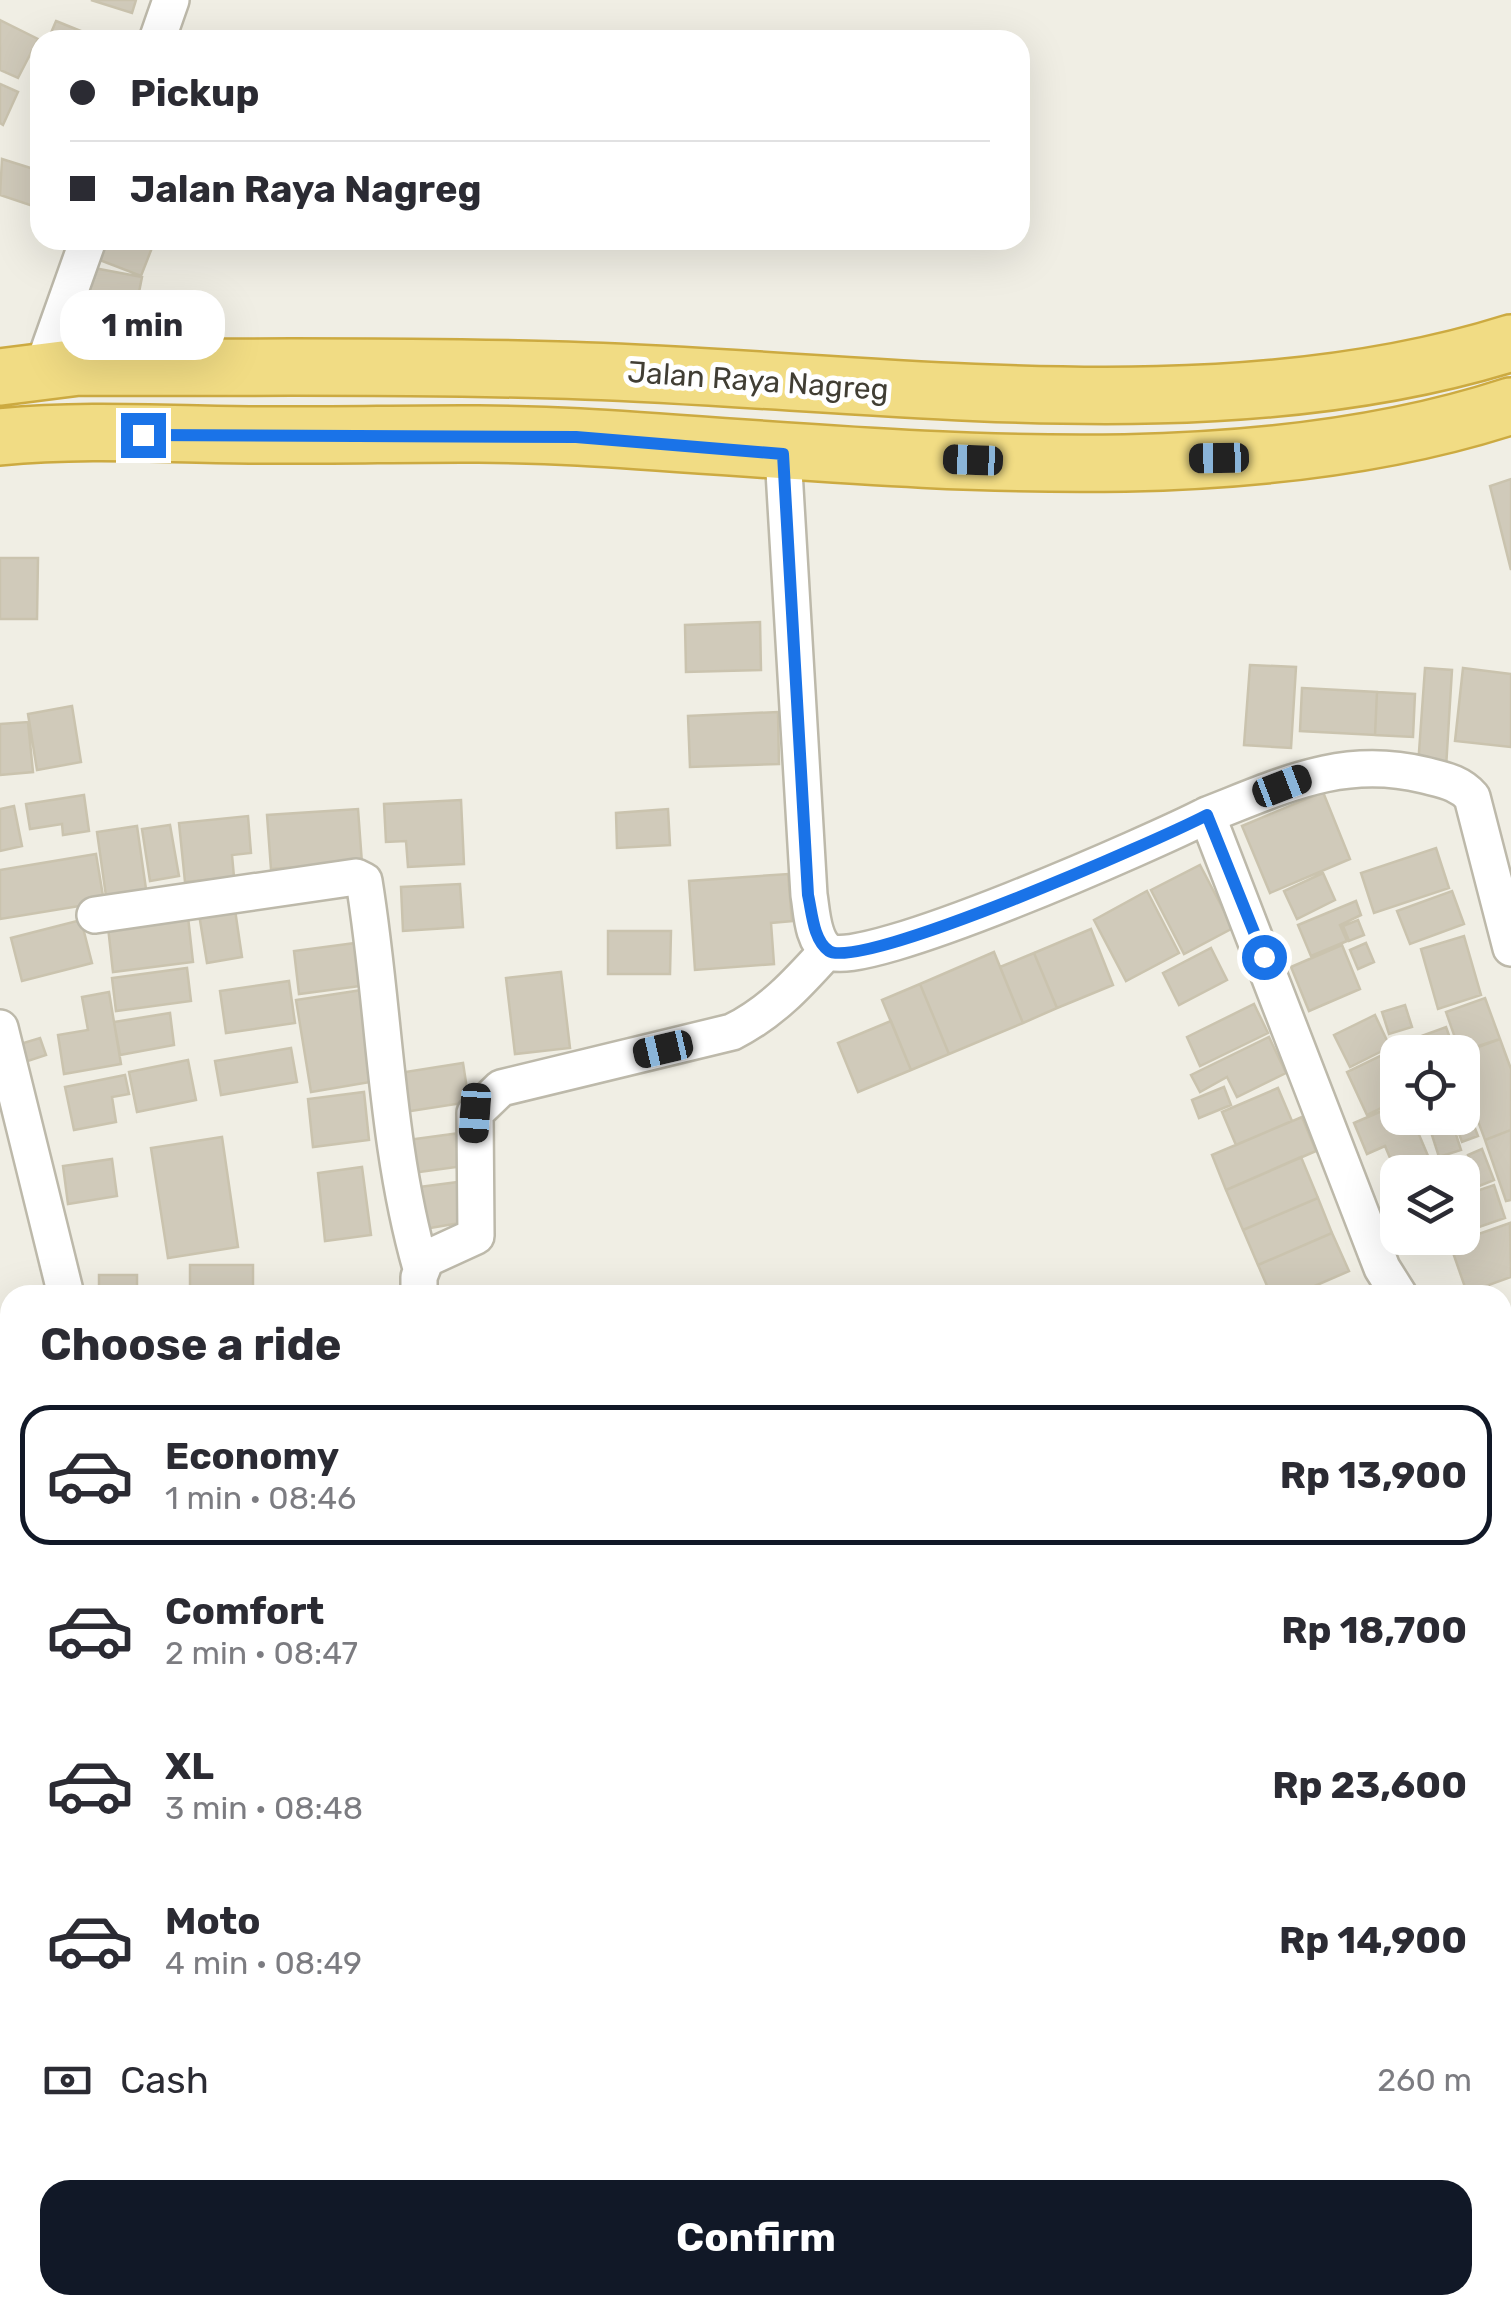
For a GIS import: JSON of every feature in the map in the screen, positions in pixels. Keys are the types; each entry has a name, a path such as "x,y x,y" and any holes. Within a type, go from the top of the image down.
{"highway":[{"name":"Jalan Raya Nagreg","path":"20,374 78,367 586,371 919,392 1208,393 1318,384 1428,366 1511,343"},
{"path":"0,437 576,437 783,454 1011,462 1219,458 1350,445 1456,424 1511,406"}],"street":[{"path":"160,30 170,0"},
{"path":"20,374 83,250"},
{"path":"783,454 808,895 817,936 827,950 842,956 891,945 1319,772 1387,766 1453,782 1472,798 1511,948"},
{"path":"1207,815 1382,1268 1393,1285"},
{"path":"95,915 356,877 364,881 400,1182 420,1281"},
{"path":"420,1281 444,1248 476,1236 475,1113 486,1098 501,1088 732,1032 760,1018 785,997 827,950"},
{"path":"0,1028 64,1285"}],"building":[{"path":"91,0 136,0 132,13"},
{"path":"0,20 30,35 30,55 18,78 0,70"},
{"path":"56,21 78,30 52,30"},
{"path":"0,84 18,92 3,125 0,123"},
{"path":"2,159 30,168 30,205 0,195"},
{"path":"100,250 151,250 141,276 97,259"},
{"path":"94,268 142,277 129,343 80,334"},
{"path":"1511,479 1511,570 1490,486"},
{"path":"0,558 38,558 37,619 0,619"},
{"path":"760,622 761,670 686,672 685,625"},
{"path":"1250,665 1296,667 1291,748 1244,745"},
{"path":"1425,668 1452,670 1446,768 1418,766"},
{"path":"1463,668 1511,674 1511,747 1455,741"},
{"path":"1302,688 1377,692 1375,735 1300,731"},
{"path":"1377,692 1415,694 1413,737 1375,735"},
{"path":"72,706 81,762 37,770 28,714"},
{"path":"778,712 779,764 690,767 688,716"},
{"path":"28,722 33,772 0,775 0,724"},
{"path":"1323,792 1350,859 1270,893 1242,826"},
{"path":"84,795 89,831 63,835 62,824 30,829 26,804"},
{"path":"461,800 464,864 408,867 406,841 386,842 384,804"},
{"path":"14,806 22,846 0,851 0,809"},
{"path":"358,809 362,863 271,869 267,815"},
{"path":"668,809 670,845 617,848 616,813"},
{"path":"248,816 251,853 232,855 234,877 185,882 179,823"},
{"path":"170,825 179,876 150,881 142,829"},
{"path":"137,826 146,889 106,896 97,832"},
{"path":"1436,848 1449,888 1374,913 1361,873"},
{"path":"96,854 104,902 0,919 0,870"},
{"path":"1200,865 1233,928 1184,954 1151,890"},
{"path":"1323,873 1335,900 1297,919 1284,891"},
{"path":"788,874 792,921 771,923 774,964 695,970 689,881"},
{"path":"460,884 463,927 403,931 401,887"},
{"path":"1147,891 1179,953 1126,981 1094,920"},
{"path":"1452,891 1464,924 1410,944 1397,911"},
{"path":"1356,901 1361,915 1340,925 1347,941 1311,956 1298,925"},
{"path":"234,903 242,957 207,963 198,908"},
{"path":"188,917 193,962 113,972 108,927"},
{"path":"81,920 92,963 22,981 11,938"},
{"path":"1358,920 1364,935 1349,941 1343,926"},
{"path":"1091,929 1113,985 1057,1008 1034,953"},
{"path":"608,931 671,931 670,974 608,974"},
{"path":"1464,936 1481,995 1438,1009 1421,949"},
{"path":"363,942 368,985 299,994 294,951"},
{"path":"1366,943 1374,962 1358,969 1350,950"},
{"path":"1342,945 1360,989 1309,1011 1291,967"},
{"path":"1211,948 1227,980 1179,1005 1163,973"},
{"path":"994,952 1023,1023 949,1054 920,984"},
{"path":"1034,953 1057,1008 1023,1023 1000,967"},
{"path":"187,968 191,1001 116,1011 112,978"},
{"path":"561,972 570,1048 515,1054 506,978"},
{"path":"289,981 295,1023 226,1033 220,991"},
{"path":"920,984 949,1054 911,1070 882,1000"},
{"path":"362,990 376,1081 311,1092 296,1000"},
{"path":"109,992 121,1064 64,1074 58,1035 88,1030 82,997"},
{"path":"1485,998 1500,1039 1480,1046 1480,1035 1454,1035 1446,1012"},
{"path":"1254,1004 1268,1033 1200,1066 1187,1037"},
{"path":"1405,1005 1412,1027 1389,1034 1382,1012"},
{"path":"170,1013 174,1045 120,1055 114,1022"},
{"path":"1375,1015 1384,1035 1380,1035 1380,1052 1350,1067 1334,1035"},
{"path":"891,1021 911,1070 858,1092 838,1043"},
{"path":"1446,1027 1449,1035 1424,1035"},
{"path":"1269,1037 1286,1073 1237,1097 1227,1077 1200,1092 1191,1075"},
{"path":"40,1038 46,1055 25,1062 20,1044"},
{"path":"1500,1039 1511,1069 1511,1130 1485,1140 1480,1127 1480,1046"},
{"path":"291,1048 297,1082 221,1095 215,1061"},
{"path":"1380,1056 1380,1109 1367,1115 1347,1072"},
{"path":"188,1060 196,1100 137,1112 129,1072"},
{"path":"463,1063 469,1102 404,1112 399,1073"},
{"path":"125,1075 129,1094 112,1097 116,1122 74,1130 65,1087"},
{"path":"1224,1087 1231,1105 1199,1118 1192,1100"},
{"path":"1278,1088 1292,1121 1236,1145 1222,1112"},
{"path":"364,1092 369,1140 313,1147 308,1099"},
{"path":"1380,1112 1380,1135 1419,1135 1428,1155 1389,1155 1385,1146 1367,1154 1354,1123"},
{"path":"1302,1117 1316,1151 1226,1190 1212,1155"},
{"path":"1511,1130 1511,1200 1506,1201 1485,1140"},
{"path":"460,1133 464,1166 404,1174 400,1141"},
{"path":"1432,1135 1456,1135 1461,1150 1438,1155"},
{"path":"1459,1135 1478,1135 1478,1136 1462,1142"},
{"path":"222,1137 238,1247 168,1258 151,1148"},
{"path":"1482,1149 1494,1180 1480,1186 1480,1155 1468,1155"},
{"path":"1301,1157 1318,1198 1243,1230 1226,1190"},
{"path":"112,1159 117,1196 68,1204 63,1166"},
{"path":"362,1167 371,1235 325,1241 318,1173"},
{"path":"466,1181 472,1221 418,1230 411,1188"},
{"path":"1494,1185 1505,1218 1480,1227 1480,1190"},
{"path":"1318,1198 1332,1233 1258,1265 1243,1230"},
{"path":"1510,1223 1511,1277 1489,1285 1464,1285 1454,1255 1480,1255 1480,1234"},
{"path":"1332,1233 1349,1271 1317,1285 1267,1285 1258,1265"},
{"path":"190,1265 253,1265 253,1285 190,1285"},
{"path":"99,1275 137,1275 137,1285 99,1285"}],"route":[{"path":"143,435 576,437 783,454 808,895 817,936 827,950 842,956 891,945 1156,841 1207,815 1264,957"}]}
